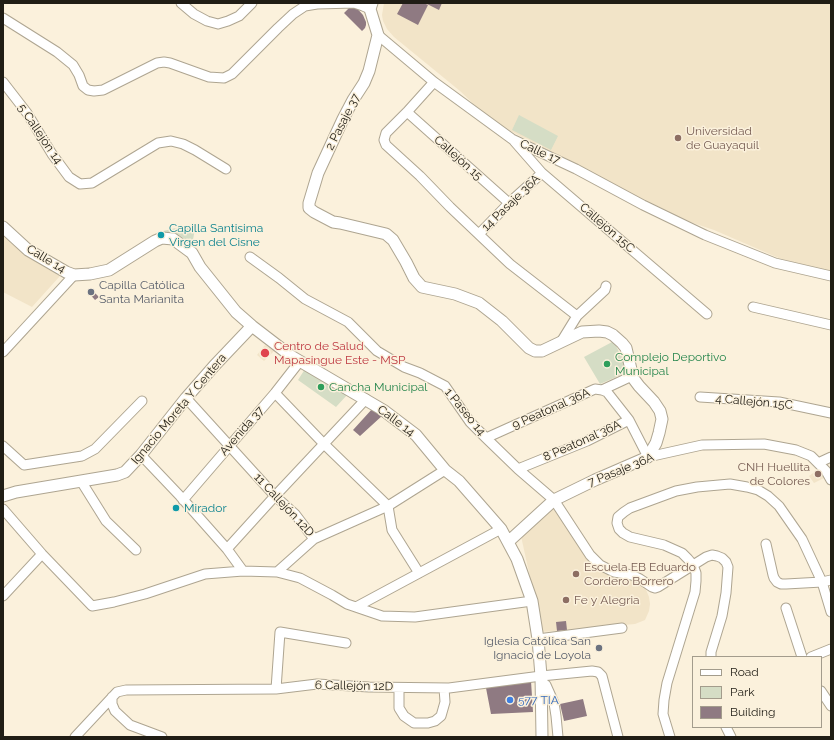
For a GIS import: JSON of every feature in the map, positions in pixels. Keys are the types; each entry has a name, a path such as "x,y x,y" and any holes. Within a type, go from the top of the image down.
{"street":[{"path":"181,3 194,14 207,21 218,24 239,16 252,3"},
{"path":"3,18 58,52 73,65 83,86 88,90 94,91 103,90 158,63 164,62 209,77 224,78 232,74 278,28 304,6 317,4 354,3 363,6 371,6 378,35"},
{"name":"Calle 17","path":"378,35 434,82 512,139 576,168 643,205 705,235 775,263 831,276"},
{"name":"2 Pasaje 37","path":"378,35 369,71 364,83 343,119 318,173 308,203 309,208 333,222 386,234 393,240 414,278 422,287 455,294 479,303 502,321 529,348 534,351 542,351 562,342"},
{"name":"5 Callejón 14","path":"3,82 27,113 52,154 69,177 80,184 92,183 158,143 171,141 183,144 226,168"},
{"path":"434,82 386,133 384,140 386,145 510,264 577,316"},
{"name":"Callejón 15","path":"407,112 509,203"},
{"name":"Callejón 15C","path":"512,139 542,172 707,314"},
{"name":"14 Pasaje 36A","path":"479,234 542,172"},
{"name":"Calle 14","path":"3,227 28,250 74,275 90,274 109,270 155,241 162,238 173,239 192,253 200,267 236,312 252,326 291,356 383,410 416,434 445,470 459,481 501,529 517,559 532,601 538,639 541,679 542,737"},
{"name":"1 Paseo 14","path":"250,257 305,299 348,322 377,351 404,367 420,373 445,386 470,422 518,469 554,500 590,555 600,565 614,572 632,575 655,588 693,565"},
{"path":"3,352 74,275"},
{"path":"562,342 577,316 605,290 606,286"},
{"path":"753,307 831,324"},
{"name":"Ignacio Moreta Y Centera","path":"3,496 16,492 117,475 125,472 141,455 186,398 252,326"},
{"path":"562,342 582,332 607,332 618,339 626,348 632,376 657,406 662,420 656,443 648,457"},
{"name":"Avenida 37","path":"183,500 275,394 300,361"},
{"path":"602,390 632,376"},
{"name":"9 Peatonal 36A","path":"486,438 595,389 607,392 629,420"},
{"path":"275,394 388,506 392,530 419,573"},
{"name":"4 Callejón 15C","path":"700,397 779,402 831,413"},
{"name":"11 Callejón 12D","path":"186,398 275,496 295,514 314,539 388,506 445,470"},
{"path":"227,549 366,400"},
{"path":"3,446 24,465 82,456 95,449 142,401"},
{"name":"8 Peatonal 36A","path":"518,469 587,441 629,420 648,457"},
{"name":"7 Pasaje 36A","path":"508,542 554,500 648,457 702,445 764,444 796,450 811,456 826,471 831,480"},
{"path":"141,455 227,549 243,572"},
{"path":"818,463 831,457"},
{"path":"81,481 106,521 136,550"},
{"path":"670,737 663,714 664,700 667,683 695,592 696,573 693,565 682,552 664,545 630,537 623,533 619,529 617,523 618,517 630,508 676,491 697,487 730,484 758,490 768,496 779,506 802,539 827,581 831,612"},
{"path":"3,509 42,554 92,606 145,594 205,574 243,572 277,572 300,578 347,604 382,616 415,617 532,601"},
{"path":"356,607 501,529"},
{"path":"277,572 314,539"},
{"path":"766,544 773,575 777,582 786,584 827,581"},
{"path":"3,596 42,554"},
{"path":"693,565 712,555 722,558 726,562 728,568 722,616 711,656"},
{"path":"786,608 802,656"},
{"path":"538,639 622,628"},
{"path":"276,689 280,632 346,643"},
{"path":"814,656 831,649"},
{"name":"6 Callejón 12D","path":"112,697 117,692 126,690 276,689 317,684 399,688 449,688 541,679 592,671 598,672 602,676 618,737"},
{"path":"541,679 546,685 554,703 558,737"},
{"path":"399,688 399,708 404,716 414,723 428,723 435,721 440,716 445,702 444,688"},
{"path":"822,692 831,706"},
{"path":"112,697 112,704 115,711 130,725 149,735 162,737"},
{"path":"75,737 112,697"},
{"path":"726,728 731,737"}],"shaded area":[{"name":"Universidad de Guayaquil","path":"384,3 831,3 831,272 781,259 714,230 678,218 497,124 487,117 460,91 394,37 387,29 383,21 382,15"},
{"path":"3,233 20,250 60,276 32,307 3,292"},
{"name":"Centro de Salud Mapasingue Este - MSP","path":"265,345 274,351 264,361 257,355"},
{"name":"CNH Huellita de Colores","path":"820,468 826,477 814,483 809,476"},
{"path":"552,506 600,569 627,577 645,587 650,604 645,620 635,624 542,632 521,536"}],"green space":[{"path":"519,115 558,136 551,150 512,130"},
{"path":"188,226 195,228 191,247 164,235 163,232 163,231"},
{"name":"Complejo Deportivo Municipal","path":"614,341 628,372 600,384 584,357"},
{"name":"Cancha Municipal","path":"305,369 347,395 336,407 298,380"}],"building":[{"path":"403,3 424,3 428,5 418,25 397,14"},
{"path":"427,3 442,3 439,10"},
{"path":"354,5 363,15 366,22 365,28 362,31 344,13"},
{"name":"Capilla Católica Santa Marianita","path":"90,288 99,297 95,300 87,291"},
{"path":"373,408 383,415 360,436 353,430"},
{"path":"566,621 567,630 557,631 556,622"},
{"name":"577 TIA","path":"531,681 533,712 491,714 486,688"},
{"path":"583,699 587,716 564,721 560,704"}],"place":[{"name":"Universidad de Guayaquil","path":"678,138"},
{"name":"Capilla Santisima Virgen del Cisne","path":"161,235"},
{"name":"Capilla Católica Santa Marianita","path":"91,292"},
{"name":"Centro de Salud Mapasingue Este - MSP","path":"265,353"},
{"name":"Complejo Deportivo Municipal","path":"607,364"},
{"name":"Cancha Municipal","path":"321,387"},
{"name":"CNH Huellita de Colores","path":"818,474"},
{"name":"Mirador","path":"176,508"},
{"name":"Escuela EB Eduardo Cordero Borrero","path":"576,574"},
{"name":"Fe y Alegria","path":"566,600"},
{"name":"Iglesia Católica San Ignacio de Loyola","path":"599,648"},
{"name":"577 TIA","path":"510,700"}]}
